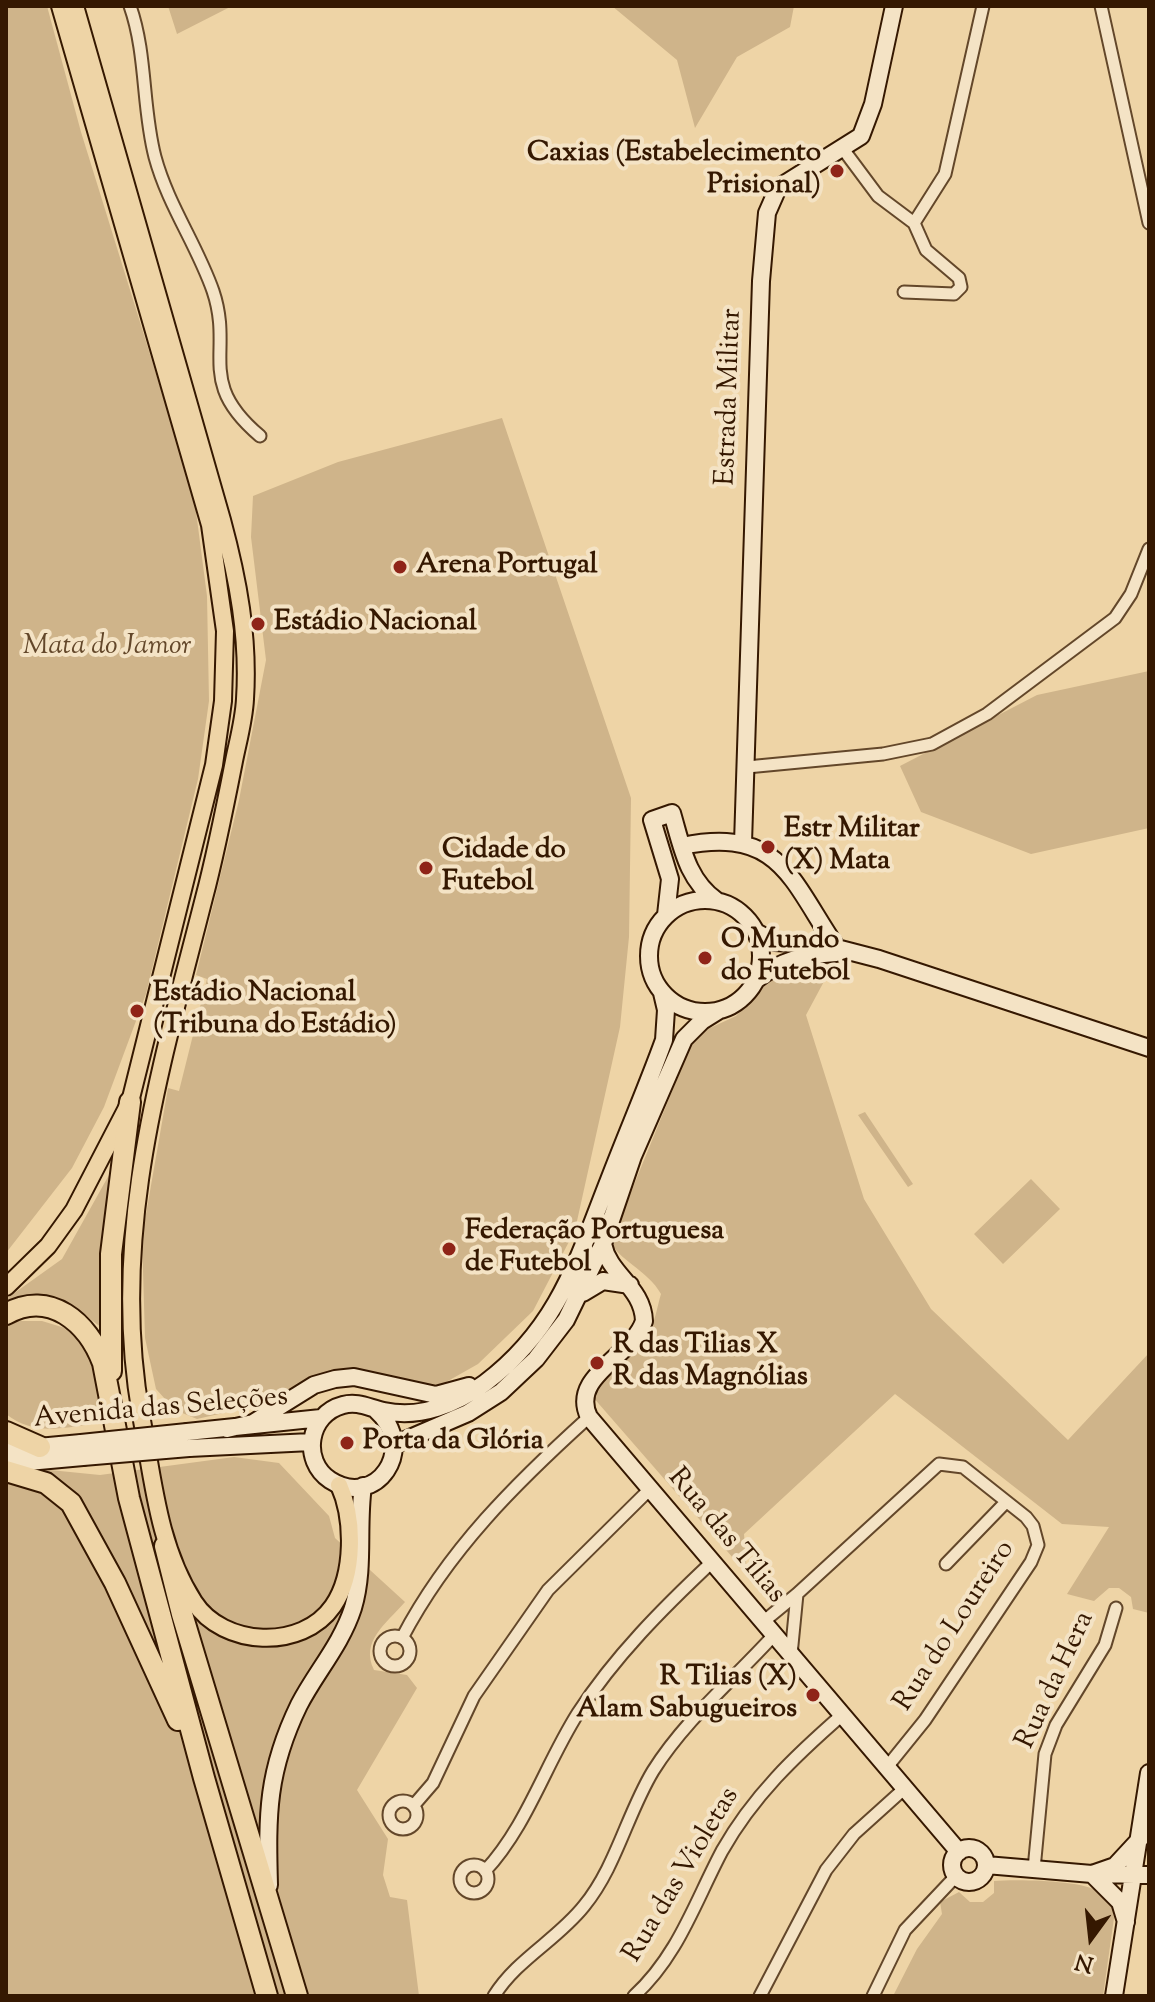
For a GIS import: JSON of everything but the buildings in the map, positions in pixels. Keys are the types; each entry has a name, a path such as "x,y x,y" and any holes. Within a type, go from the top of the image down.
{"highway":[{"path":"111,1399 111,1254 130,1102"},
{"path":"6,1314 20,1307 46,1307 74,1317 95,1342 111,1399 129,1498 204,1778 267,1996"},
{"path":"6,1432 40,1447"},
{"path":"6,1471 46,1483 71,1503 115,1583 204,1778"},
{"path":"165,1546 217,1732 269,1894 297,1996"}],"main road":[{"path":"6,1287 48,1246 74,1210 130,1102 214,765 223,701 225,631 210,525 60,6"},
{"path":"75,6 237,575 245,630 245,702 221,830 151,1107 142,1162 128,1320 136,1387 165,1546 196,1605 221,1627 252,1638 287,1636 332,1609 344,1588 349,1547 347,1504 339,1485"}],"street":[{"path":"130,6 146,113 165,192 214,294 221,388 245,423 260,436"},
{"name":"Estrada Militar","path":"743,843 759,312 767,213 778,188 861,136 873,104 894,6"},
{"path":"914,223 945,174 983,6"},
{"path":"1101,6 1149,223"},
{"path":"843,149 878,196 914,223 926,250 959,278 961,287 954,294 904,292"},
{"path":"747,767 883,754 932,744 987,714 1115,618 1131,594 1149,549"},
{"path":"666,915 670,879 652,820 672,813 695,882 717,901 737,909 756,932 762,951 756,980"},
{"path":"682,846 714,840 743,843 785,868 845,950"},
{"path":"717,901 685,903 666,915 654,932 648,953 651,974 662,993 687,1010 718,1011"},
{"path":"799,943 814,931 815,910"},
{"path":"756,932 775,942 845,950 1149,1048"},
{"path":"396,1444 468,1413 501,1392 551,1340 581,1294 603,1244 633,1156 684,1039 702,1021 745,997 756,980 778,964 794,958 845,950"},
{"name":"Avenida das Seleções","path":"339,1485 318,1468 311,1442 321,1418 330,1410 353,1403 396,1414 424,1412 467,1395 527,1346 570,1281 664,1040 666,1010 662,993"},
{"path":"402,1638 423,1598 476,1528 521,1480 589,1417 584,1402 588,1386 634,1340 644,1321 644,1309 630,1285 609,1263 603,1244"},
{"path":"581,1294 603,1281 630,1285"},
{"path":"227,1429 253,1423 314,1385 335,1379 354,1377 436,1395 486,1382"},
{"path":"339,1485 363,1486 387,1471 396,1444 393,1431 376,1410"},
{"name":"Rua das Tílias","path":"589,1417 959,1852"},
{"name":"Avenida das Seleções","path":"188,1440 227,1429 321,1418"},
{"name":"Avenida das Seleções","path":"6,1464 82,1450 188,1440 311,1442"},
{"name":"Avenida das Seleções","path":"6,1450 40,1447 82,1450"},
{"name":"Rua do Loureiro","path":"494,1996 528,1957 586,1905 654,1771 797,1594 939,1464 947,1462 963,1467 1033,1526 1038,1545 1036,1553 925,1720 887,1767"},
{"path":"269,1894 267,1813 272,1774 301,1703 335,1649 352,1610 360,1578 363,1486"},
{"path":"414,1805 433,1783 474,1696 548,1590 650,1489"},
{"path":"946,1564 1006,1502"},
{"path":"485,1871 508,1847 542,1773 588,1700 656,1616 712,1562"},
{"path":"791,1655 797,1594"},
{"name":"Rua da Hera","path":"1034,1869 1045,1754 1056,1725 1105,1645 1116,1608"},
{"name":"Rua das Violetas","path":"634,1996 668,1957 689,1922 721,1853 764,1788 793,1757 842,1715"},
{"path":"1114,1996 1126,1922 1142,1875 1149,1773"},
{"path":"760,1996 826,1870 854,1834 905,1788"},
{"path":"1092,1874 1115,1866 1145,1845"},
{"path":"974,1849 983,1855 986,1865 983,1875 975,1881 965,1881 956,1876 952,1866 959,1852 974,1849"},
{"path":"986,1865 1142,1875"},
{"path":"1092,1874 1120,1902 1126,1922"},
{"path":"873,1996 905,1930 956,1876"}],"green space":[{"name":"Mata do Jamor","path":"6,6 47,6 81,132 194,496 207,596 209,701 198,779 146,994 104,1107 72,1168 6,1253"},
{"path":"168,6 232,6 177,34"},
{"path":"612,6 794,6 790,27 737,57 695,128 677,60"},
{"name":"Cidade do Futebol","path":"502,418 631,798 629,937 620,1027 575,1230 533,1311 478,1364 432,1390 341,1386 197,1419 175,1410 156,1389 145,1338 142,1237 168,1088 179,1091 207,979 196,975 239,800 266,660 251,537 253,496 338,462"},
{"path":"1149,671 1149,828 1031,854 921,812 900,766 1037,695"},
{"path":"836,959 806,1015 864,1199 931,1309 1068,1440 1149,1353 1149,1613 1133,1609 1131,1597 1119,1588 1109,1588 1094,1601 1067,1594 1109,1527 1062,1524 895,1394 744,1534 747,1574 592,1396 603,1379 652,1327 661,1294 648,1278 619,1254 611,1241 695,1035 736,1016 780,967"},
{"path":"865,1112 913,1184 908,1187 858,1115"},
{"path":"109,1175 102,1328 76,1308 21,1298 6,1305 6,1299 62,1259"},
{"path":"1031,1179 1060,1209 1003,1264 974,1234"},
{"path":"15,1321 42,1321 78,1332 96,1376 98,1423 38,1428 16,1421 6,1414 6,1326"},
{"path":"234,1457 279,1463 329,1516 335,1538 405,1602 377,1633 370,1650 371,1660 374,1670 407,1675 417,1688 357,1790 388,1839 383,1875 390,1897 407,1900 419,1996 6,1996 6,1478 50,1470 100,1475"},
{"path":"1033,1880 1079,1885 1106,1897 1114,1918 1103,1996 893,1996 917,1949 942,1914 940,1902 959,1892 970,1902 983,1902 994,1893 994,1881"}],"place":[{"name":"Caxias (Estabelecimento Prisional)","path":"837,171"},
{"name":"Arena Portugal","path":"400,567"},
{"name":"Estádio Nacional","path":"258,624"},
{"name":"Estr Militar (X) Mata","path":"768,847"},
{"name":"Cidade do Futebol","path":"426,868"},
{"name":"O Mundo do Futebol","path":"705,958"},
{"name":"Estádio Nacional (Tribuna do Estádio)","path":"137,1011"},
{"name":"Federação Portuguesa de Futebol","path":"449,1249"},
{"name":"R das Tilias X R das Magnólias","path":"597,1363"},
{"name":"Porta da Glória","path":"347,1443"},
{"name":"R Tilias (X) Alam Sabugueiros","path":"813,1695"}]}
